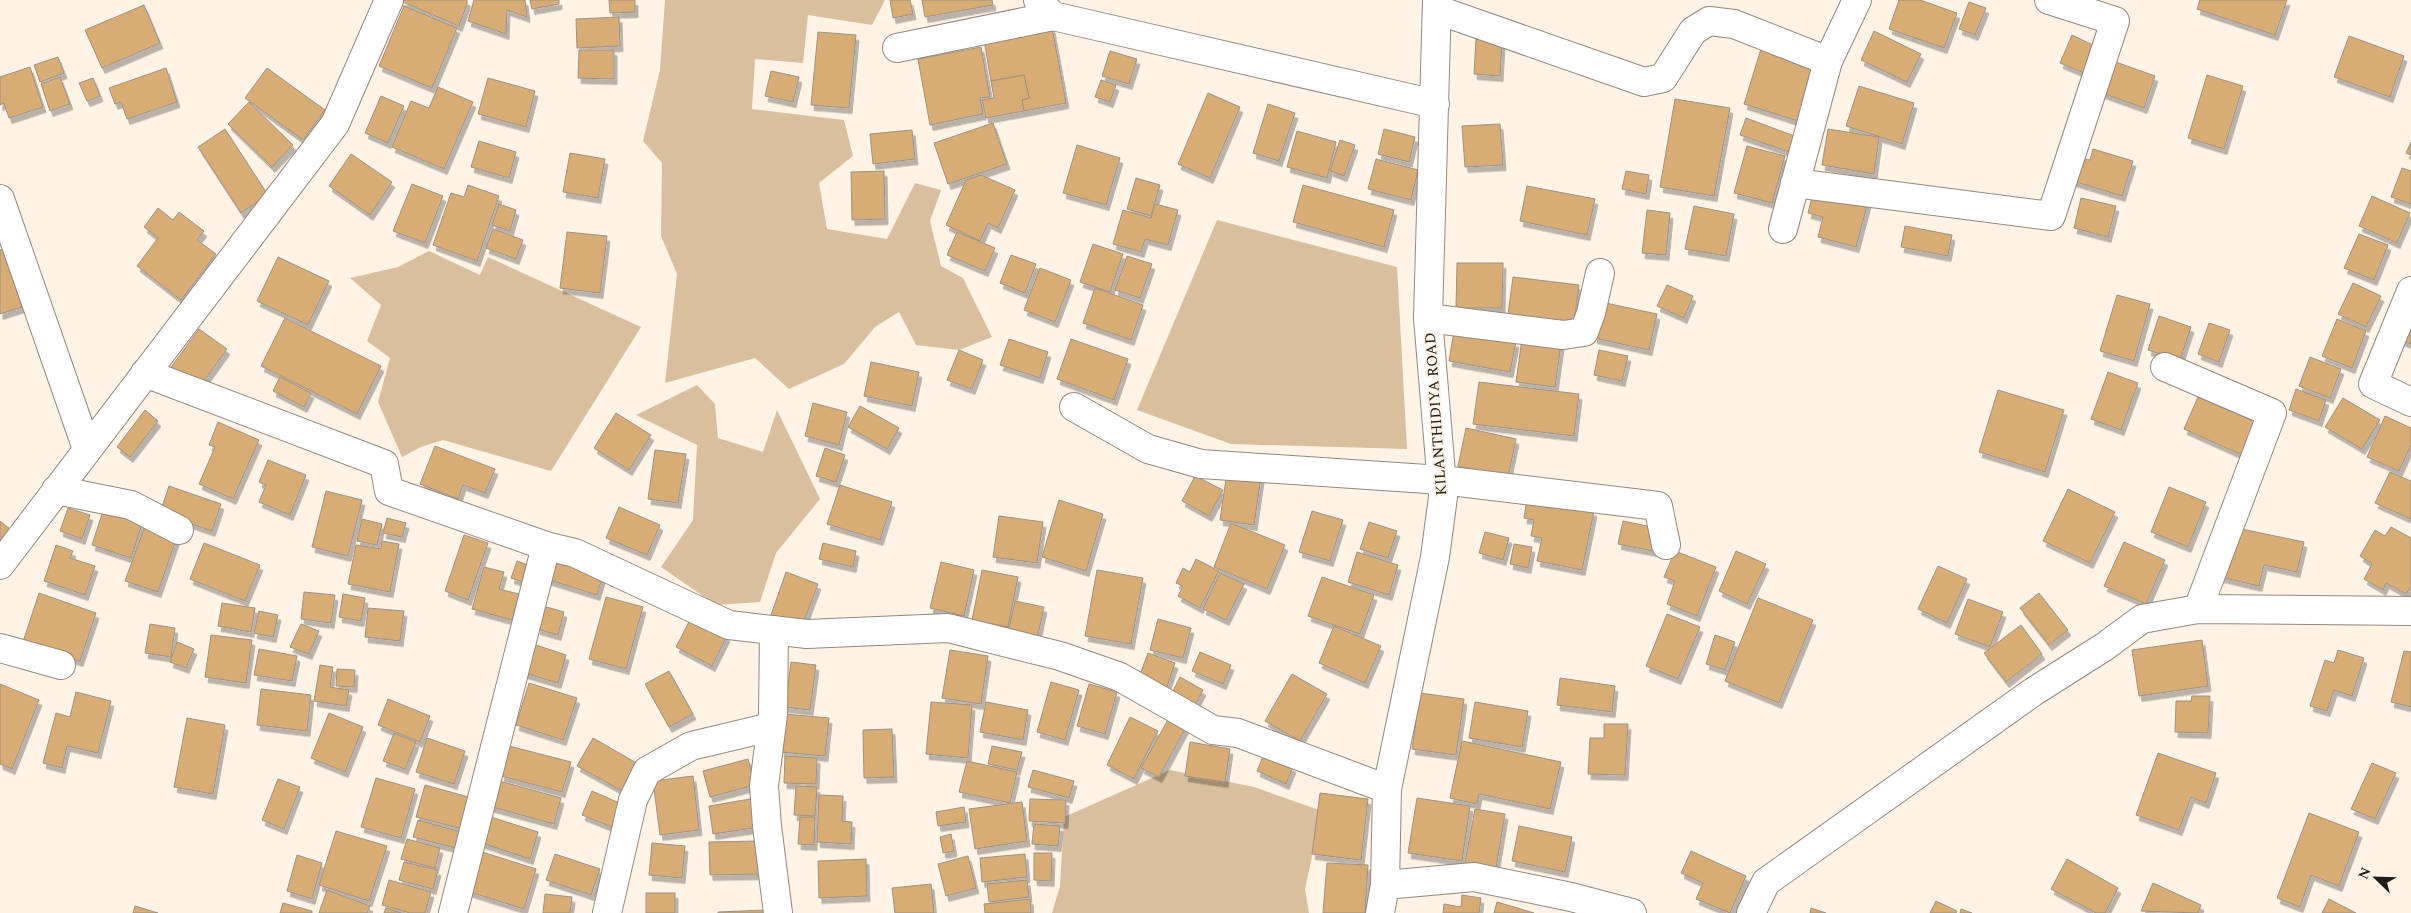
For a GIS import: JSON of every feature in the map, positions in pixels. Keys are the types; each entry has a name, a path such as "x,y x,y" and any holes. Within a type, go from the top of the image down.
{"street":[{"path":"0,565 335,124 390,0"},
{"path":"1783,229 1828,61 1857,0"},
{"path":"1795,183 2051,216 2115,21 2049,0"},
{"path":"1437,5 1644,82 1663,78 1693,31 1709,21 1734,24 1828,61"},
{"name":"KILANTHIDIYA ROAD","path":"1380,913 1384,885 1387,789 1435,557 1443,497 1428,318 1437,5"},
{"path":"897,48 1046,8 1435,104"},
{"path":"0,199 87,449"},
{"path":"1428,318 1563,335 1584,332 1600,273"},
{"path":"2411,292 2373,384 2411,402"},
{"path":"2165,367 2272,413 2198,609"},
{"path":"146,372 384,464 389,491 546,546 576,553 729,626 807,634 948,628 1060,656 1120,677 1214,730 1238,733 1387,789"},
{"path":"1074,407 1148,449 1201,464 1442,480 1658,506 1666,546"},
{"path":"56,490 131,505 179,530"},
{"path":"453,913 546,546"},
{"path":"1751,913 1766,882 2032,692 2104,647 2142,619 2198,609 2411,611"},
{"path":"774,630 771,726 764,786 766,826 778,913"},
{"path":"0,648 61,665"},
{"path":"608,913 633,800 647,771 691,746 771,726"},
{"path":"1384,885 1474,877 1571,897 1632,913"}],"shaded area":[{"path":"665,0 885,0 872,25 808,15 803,63 755,59 752,109 844,120 853,156 819,183 827,229 887,239 915,183 941,190 930,221 941,266 963,278 992,337 959,350 916,345 899,312 875,327 844,364 789,389 755,358 665,383 677,274 661,236 662,163 643,141 660,70"},
{"path":"1217,220 1397,267 1407,449 1231,444 1137,410"},
{"path":"429,251 480,275 488,257 641,327 551,471 443,440 421,447 402,457 378,402 390,358 367,341 381,305 350,278 398,267"},
{"path":"697,385 715,404 718,438 763,452 777,410 820,499 776,553 760,602 716,605 661,567 693,520 697,445 636,415"},
{"path":"1170,770 1254,787 1322,811 1305,889 1309,913 1052,913 1060,886 1064,817"}],"building":[{"path":"398,0 467,0 467,4 459,26"},
{"path":"474,0 525,0 527,17 507,10 506,34 468,21"},
{"path":"530,0 559,0 559,4 532,9"},
{"path":"609,0 635,0 635,12 610,13"},
{"path":"890,0 910,0 913,14 893,18"},
{"path":"922,0 992,0 993,5 925,17"},
{"path":"1899,0 1920,0 1957,13 1944,48 1889,29"},
{"path":"2200,0 2287,0 2275,35 2197,9"},
{"path":"1969,2 1986,8 1975,35 1959,29"},
{"path":"144,5 160,43 102,68 85,30"},
{"path":"404,6 457,28 432,88 379,66"},
{"path":"619,17 620,46 577,48 576,19"},
{"path":"1052,27 1066,103 1024,111 1022,100 1029,98 1024,75 991,81 984,40"},
{"path":"1874,31 1921,54 1907,82 1861,60"},
{"path":"818,32 856,35 849,108 811,105"},
{"path":"2072,35 2095,46 2084,73 2060,63"},
{"path":"2349,36 2404,56 2390,97 2334,77"},
{"path":"1476,39 1502,41 1500,76 1474,74"},
{"path":"981,47 990,97 980,98 983,114 930,125 918,59"},
{"path":"1761,49 1819,66 1801,122 1744,104"},
{"path":"579,50 614,50 614,79 578,78"},
{"path":"1110,51 1137,59 1129,84 1102,76"},
{"path":"58,57 64,73 40,82 34,65"},
{"path":"2113,61 2155,76 2144,108 2102,93"},
{"path":"30,67 43,107 9,118 4,103 0,105 0,77"},
{"path":"166,68 177,102 127,119 121,102 115,104 109,88"},
{"path":"267,68 325,110 303,140 245,98"},
{"path":"771,71 799,77 793,102 765,96"},
{"path":"1024,75 1029,98 1022,100 1024,111 986,118 982,100 994,98 991,81"},
{"path":"2207,75 2243,86 2224,149 2188,138"},
{"path":"60,77 70,104 50,111 41,84"},
{"path":"93,78 100,96 87,101 79,83"},
{"path":"488,78 535,91 526,127 478,114"},
{"path":"1101,80 1116,85 1110,102 1095,97"},
{"path":"1859,86 1914,103 1902,144 1846,126"},
{"path":"438,87 473,102 444,169 392,147 411,101 429,108"},
{"path":"1208,93 1240,107 1210,178 1178,164"},
{"path":"381,96 404,106 388,143 365,133"},
{"path":"1675,99 1730,108 1714,196 1660,187"},
{"path":"249,102 293,145 272,167 228,124"},
{"path":"1268,104 1295,113 1279,161 1253,153"},
{"path":"1746,118 1797,137 1792,153 1740,135"},
{"path":"993,123 1007,164 948,184 934,143"},
{"path":"1500,124 1503,165 1465,167 1462,126"},
{"path":"225,129 268,195 241,213 198,147"},
{"path":"1384,129 1415,137 1409,162 1378,154"},
{"path":"1828,129 1879,137 1874,174 1822,165"},
{"path":"912,130 915,159 873,164 870,134"},
{"path":"1297,131 1336,142 1327,178 1287,167"},
{"path":"1340,140 1355,145 1344,176 1330,171"},
{"path":"479,141 516,152 509,178 471,167"},
{"path":"2411,142 2411,155 2406,153"},
{"path":"1077,145 1120,158 1106,205 1063,193"},
{"path":"1747,146 1785,156 1772,203 1734,193"},
{"path":"2093,149 2133,161 2122,196 2073,181 2080,158 2090,160"},
{"path":"570,153 605,159 598,198 563,192"},
{"path":"351,154 392,182 370,215 329,186"},
{"path":"1376,159 1418,170 1411,200 1368,189"},
{"path":"2402,168 2411,171 2411,204 2391,197"},
{"path":"884,171 885,219 852,220 851,172"},
{"path":"1626,171 1649,175 1646,194 1622,189"},
{"path":"981,175 1015,190 998,228 988,223 980,241 946,225 966,180"},
{"path":"1136,178 1160,185 1151,216 1127,209"},
{"path":"412,184 443,196 425,243 393,231"},
{"path":"468,185 499,196 477,261 433,245 451,193 464,197"},
{"path":"1303,185 1394,210 1384,247 1293,222"},
{"path":"1527,186 1595,199 1587,235 1520,221"},
{"path":"1814,189 1868,202 1856,247 1818,237 1823,217 1808,213"},
{"path":"2372,196 2410,213 2397,243 2359,226"},
{"path":"2081,198 2116,206 2108,237 2074,228"},
{"path":"499,204 516,210 510,231 492,225"},
{"path":"1155,204 1178,210 1168,245 1145,239 1141,252 1113,244 1123,210 1151,218"},
{"path":"1694,206 1734,214 1726,256 1685,249"},
{"path":"158,208 173,220 179,212 204,231 197,240 216,254 181,300 137,266 158,238 144,227"},
{"path":"1647,210 1670,213 1666,255 1642,253"},
{"path":"1905,226 1952,235 1948,256 1901,247"},
{"path":"493,229 523,240 516,259 486,248"},
{"path":"567,232 607,236 600,293 560,288"},
{"path":"957,232 995,248 985,271 947,255"},
{"path":"2359,234 2388,245 2374,280 2344,268"},
{"path":"1093,244 1123,254 1110,292 1080,282"},
{"path":"4,249 22,307 0,314 0,250"},
{"path":"1011,255 1036,264 1025,293 1000,283"},
{"path":"1127,256 1152,264 1140,298 1115,290"},
{"path":"278,257 329,281 308,325 257,301"},
{"path":"1457,263 1503,263 1502,308 1456,308"},
{"path":"1040,268 1071,280 1055,322 1024,310"},
{"path":"1513,277 1579,285 1574,323 1508,314"},
{"path":"2353,283 2381,296 2366,327 2338,314"},
{"path":"1667,285 1693,296 1684,318 1657,306"},
{"path":"1095,288 1143,305 1131,340 1083,323"},
{"path":"2117,295 2150,304 2134,361 2100,351"},
{"path":"1601,302 1657,314 1649,350 1594,338"},
{"path":"2159,316 2191,327 2180,360 2148,350"},
{"path":"2411,316 2411,344 2401,340"},
{"path":"285,318 381,366 357,414 261,366"},
{"path":"2337,319 2366,331 2352,368 2322,356"},
{"path":"2209,323 2230,330 2219,362 2198,354"},
{"path":"199,329 227,349 197,391 169,370"},
{"path":"1454,331 1516,342 1510,372 1449,361"},
{"path":"1009,339 1048,352 1040,378 1000,365"},
{"path":"1071,339 1128,359 1114,400 1057,379"},
{"path":"1522,339 1561,344 1555,387 1516,382"},
{"path":"959,350 983,360 972,389 947,380"},
{"path":"1599,350 1628,356 1622,381 1594,375"},
{"path":"2310,357 2341,369 2330,398 2299,386"},
{"path":"871,362 919,372 912,406 864,396"},
{"path":"2108,372 2138,383 2121,430 2091,419"},
{"path":"280,377 311,393 304,407 273,391"},
{"path":"1479,382 1579,394 1574,436 1473,424"},
{"path":"2296,389 2326,400 2319,421 2289,410"},
{"path":"1998,390 2064,410 2045,472 1979,452"},
{"path":"2198,397 2256,422 2242,455 2184,429"},
{"path":"2343,398 2380,420 2362,449 2325,427"},
{"path":"813,403 847,412 839,445 805,436"},
{"path":"860,406 899,428 887,449 848,427"},
{"path":"145,410 158,421 130,457 117,447"},
{"path":"616,413 651,435 629,470 594,448"},
{"path":"2385,416 2411,428 2411,445 2399,471 2367,457"},
{"path":"218,422 259,440 233,499 199,484 215,447 209,445"},
{"path":"1466,428 1516,439 1508,477 1458,466"},
{"path":"435,446 495,469 485,493 463,485 458,499 420,484"},
{"path":"825,448 845,455 836,482 816,476"},
{"path":"655,450 686,454 678,503 648,499"},
{"path":"268,460 306,475 290,515 259,502 266,485 259,482"},
{"path":"1227,472 1261,477 1254,525 1220,520"},
{"path":"2390,472 2411,481 2411,519 2375,503"},
{"path":"1195,476 1223,490 1209,516 1182,501"},
{"path":"840,485 892,502 880,540 827,524"},
{"path":"169,486 221,504 212,531 160,513"},
{"path":"2169,487 2206,502 2188,547 2151,532"},
{"path":"2068,489 2115,512 2090,563 2043,541"},
{"path":"326,491 362,500 348,556 312,547"},
{"path":"1527,499 1594,511 1582,570 1537,561 1542,538 1531,536 1534,520 1524,518"},
{"path":"1059,500 1103,514 1086,571 1042,557"},
{"path":"619,507 660,525 647,555 606,538"},
{"path":"68,508 90,515 82,539 60,531"},
{"path":"104,508 143,521 131,558 92,545"},
{"path":"1312,511 1343,520 1330,561 1299,552"},
{"path":"999,516 1043,522 1037,563 993,557"},
{"path":"387,518 406,523 402,537 383,533"},
{"path":"362,519 382,524 377,545 357,541"},
{"path":"0,521 10,529 0,543"},
{"path":"1623,521 1657,528 1653,551 1618,544"},
{"path":"1369,522 1397,531 1388,558 1360,549"},
{"path":"1231,523 1285,545 1267,589 1214,567"},
{"path":"145,526 177,537 158,592 125,581"},
{"path":"2232,527 2304,542 2297,572 2264,565 2259,586 2221,577"},
{"path":"2391,527 2411,538 2411,586 2406,594 2386,583 2383,590 2364,579 2372,564 2360,556 2375,530 2385,536"},
{"path":"1485,532 1509,538 1503,560 1479,553"},
{"path":"464,535 488,543 468,600 445,591"},
{"path":"382,541 399,544 390,592 348,584 356,545 381,549"},
{"path":"2124,542 2165,560 2146,604 2104,586"},
{"path":"204,543 260,565 245,601 190,579"},
{"path":"823,543 856,551 853,567 819,559"},
{"path":"1514,544 1532,547 1528,568 1510,564"},
{"path":"56,545 73,551 70,558 95,566 85,595 44,581"},
{"path":"1675,551 1716,567 1697,616 1667,604 1675,581 1664,577"},
{"path":"1736,551 1766,564 1747,604 1719,591"},
{"path":"1357,552 1398,565 1389,595 1348,582"},
{"path":"553,556 604,571 597,595 546,579"},
{"path":"1196,559 1219,571 1200,608 1178,596 1183,586 1176,583 1183,568 1190,572"},
{"path":"517,561 533,567 528,584 511,578"},
{"path":"941,562 974,570 964,616 930,608"},
{"path":"1938,566 1967,579 1947,623 1918,609"},
{"path":"484,567 504,572 499,589 519,594 512,620 472,609"},
{"path":"982,570 1018,577 1008,627 972,620"},
{"path":"1097,570 1143,578 1131,644 1085,636"},
{"path":"786,572 818,584 801,629 770,618"},
{"path":"1220,573 1244,584 1226,620 1203,609"},
{"path":"1322,577 1374,595 1360,634 1308,616"},
{"path":"304,592 335,595 331,623 301,619"},
{"path":"39,593 96,613 80,661 23,642"},
{"path":"2039,593 2068,630 2049,645 2020,608"},
{"path":"343,594 365,598 361,621 339,617"},
{"path":"606,597 643,607 626,669 589,659"},
{"path":"1758,598 1813,620 1779,703 1725,681"},
{"path":"1968,599 2003,612 1990,647 1955,634"},
{"path":"1015,601 1044,607 1036,644 1007,637"},
{"path":"222,603 255,608 251,632 218,626"},
{"path":"543,606 564,612 558,635 537,629"},
{"path":"368,608 404,611 400,641 365,637"},
{"path":"259,611 278,615 273,637 254,633"},
{"path":"1667,614 1700,627 1678,679 1646,666"},
{"path":"691,618 727,636 712,666 676,647"},
{"path":"1158,619 1191,628 1183,658 1150,650"},
{"path":"150,624 175,628 171,657 145,653"},
{"path":"301,624 319,631 309,654 290,647"},
{"path":"2021,625 2042,654 2006,682 1984,653"},
{"path":"1334,626 1381,646 1365,683 1319,663"},
{"path":"211,635 252,640 246,683 205,677"},
{"path":"1715,635 1735,642 1725,670 1706,664"},
{"path":"2202,640 2208,686 2139,696 2132,650"},
{"path":"177,642 194,649 186,668 170,662"},
{"path":"530,643 566,655 558,683 521,672"},
{"path":"259,649 297,656 292,681 254,675"},
{"path":"950,650 988,656 981,704 942,698"},
{"path":"2338,650 2364,658 2352,696 2334,690 2327,711 2310,706 2325,660 2334,663"},
{"path":"2404,651 2411,652 2411,707 2391,702"},
{"path":"1200,652 1231,665 1223,684 1192,671"},
{"path":"1148,653 1175,663 1166,690 1138,680"},
{"path":"791,662 816,665 810,710 785,707"},
{"path":"320,665 333,667 330,687 349,690 346,706 314,701"},
{"path":"337,669 355,670 354,687 336,686"},
{"path":"669,671 693,714 669,727 645,684"},
{"path":"1292,674 1327,694 1300,741 1265,721"},
{"path":"1180,677 1203,690 1191,713 1168,701"},
{"path":"1560,678 1615,686 1612,712 1557,705"},
{"path":"1051,682 1079,690 1065,740 1037,732"},
{"path":"529,683 577,698 563,740 516,725"},
{"path":"0,684 39,700 12,769 0,764"},
{"path":"1089,684 1117,692 1105,734 1077,726"},
{"path":"261,689 311,695 307,731 257,725"},
{"path":"76,692 111,701 98,753 67,746 62,768 43,763 56,713 70,717"},
{"path":"1420,693 1464,699 1456,755 1412,749"},
{"path":"2192,696 2210,696 2208,733 2175,732 2176,701 2191,701"},
{"path":"388,699 430,716 420,742 378,725"},
{"path":"931,702 972,705 968,758 926,754"},
{"path":"986,702 1028,710 1023,740 980,732"},
{"path":"1475,702 1528,711 1522,747 1469,738"},
{"path":"329,713 363,727 345,772 311,758"},
{"path":"784,714 829,718 825,756 781,752"},
{"path":"1130,717 1158,731 1134,779 1107,765"},
{"path":"187,718 225,725 213,794 174,787"},
{"path":"1169,718 1186,727 1159,777 1141,768"},
{"path":"1604,724 1628,724 1625,775 1588,774 1590,738 1604,738"},
{"path":"892,729 894,777 864,778 863,730"},
{"path":"394,733 416,742 405,769 383,761"},
{"path":"427,738 465,751 454,784 416,772"},
{"path":"593,738 640,765 624,792 577,766"},
{"path":"1462,741 1561,762 1550,809 1479,794 1477,804 1450,798"},
{"path":"1190,742 1230,749 1225,782 1185,776"},
{"path":"509,746 571,762 562,792 501,776"},
{"path":"992,746 1022,752 1017,770 988,764"},
{"path":"2158,753 2216,773 2206,803 2191,797 2179,830 2136,815"},
{"path":"1264,754 1293,767 1286,784 1257,771"},
{"path":"785,756 817,758 816,784 784,783"},
{"path":"748,759 755,785 710,797 703,771"},
{"path":"967,761 1017,772 1010,803 959,792"},
{"path":"2372,763 2396,773 2375,819 2351,809"},
{"path":"1033,770 1074,781 1069,798 1028,787"},
{"path":"693,776 699,830 660,835 653,781"},
{"path":"376,778 415,789 401,838 361,827"},
{"path":"278,779 300,787 284,829 262,820"},
{"path":"492,779 561,798 554,824 485,805"},
{"path":"425,785 472,798 463,829 416,817"},
{"path":"796,786 817,787 815,816 794,815"},
{"path":"592,791 624,805 614,828 582,815"},
{"path":"1320,793 1368,799 1361,860 1312,854"},
{"path":"819,795 843,796 842,821 852,822 851,844 817,842"},
{"path":"756,798 760,827 713,834 709,806"},
{"path":"1417,798 1470,806 1462,861 1408,853"},
{"path":"1030,799 1066,800 1065,823 1029,821"},
{"path":"1022,802 1027,841 975,849 969,809"},
{"path":"964,807 966,822 938,826 936,812"},
{"path":"1475,809 1505,814 1496,868 1465,863"},
{"path":"2309,813 2359,832 2339,886 2311,875 2300,907 2277,898"},
{"path":"491,817 538,832 530,859 482,843"},
{"path":"800,817 815,817 814,845 798,844"},
{"path":"418,820 464,833 459,849 413,837"},
{"path":"1034,824 1060,826 1058,846 1032,844"},
{"path":"1519,826 1572,837 1565,872 1512,861"},
{"path":"336,831 387,846 369,901 319,885"},
{"path":"951,834 954,851 943,853 940,837"},
{"path":"407,839 440,848 435,868 401,859"},
{"path":"760,841 761,874 710,875 709,842"},
{"path":"652,843 685,846 682,878 649,875"},
{"path":"479,851 536,869 524,909 467,891"},
{"path":"1691,851 1746,876 1730,913 1696,899 1703,883 1681,873"},
{"path":"1034,853 1052,853 1051,881 1034,880"},
{"path":"555,854 600,869 591,895 546,880"},
{"path":"1025,854 1027,877 982,882 980,858"},
{"path":"297,855 322,863 312,899 287,891"},
{"path":"968,856 976,888 946,896 938,864"},
{"path":"866,859 867,896 819,898 818,861"},
{"path":"2067,859 2118,888 2105,913 2096,913 2051,889"},
{"path":"404,862 438,870 433,889 399,880"},
{"path":"1327,863 1368,865 1365,913 1323,913"},
{"path":"389,880 431,892 425,913 410,913 382,905"},
{"path":"1027,880 1029,897 989,902 987,884"},
{"path":"2153,883 2201,905 2198,913 2141,911"},
{"path":"931,884 934,913 895,913 892,888"},
{"path":"327,890 370,906 367,913 319,913"},
{"path":"646,893 675,893 675,913 646,913"},
{"path":"545,894 572,897 570,913 543,913"},
{"path":"1462,895 1481,898 1479,913 1443,913 1444,904 1461,907"},
{"path":"1030,899 1031,913 985,913 984,904"},
{"path":"2329,899 2356,913 2322,913"},
{"path":"1936,901 1957,911 1956,913 1930,913"},
{"path":"1497,902 1534,913 1494,913"},
{"path":"283,903 312,911 312,913 280,913"},
{"path":"135,906 158,913 133,913"},
{"path":"386,908 401,913 384,913"},
{"path":"1811,908 1826,913 1810,913"},
{"path":"1961,909 1972,913 1960,913"},
{"path":"766,910 766,913 718,913 718,912"}]}
